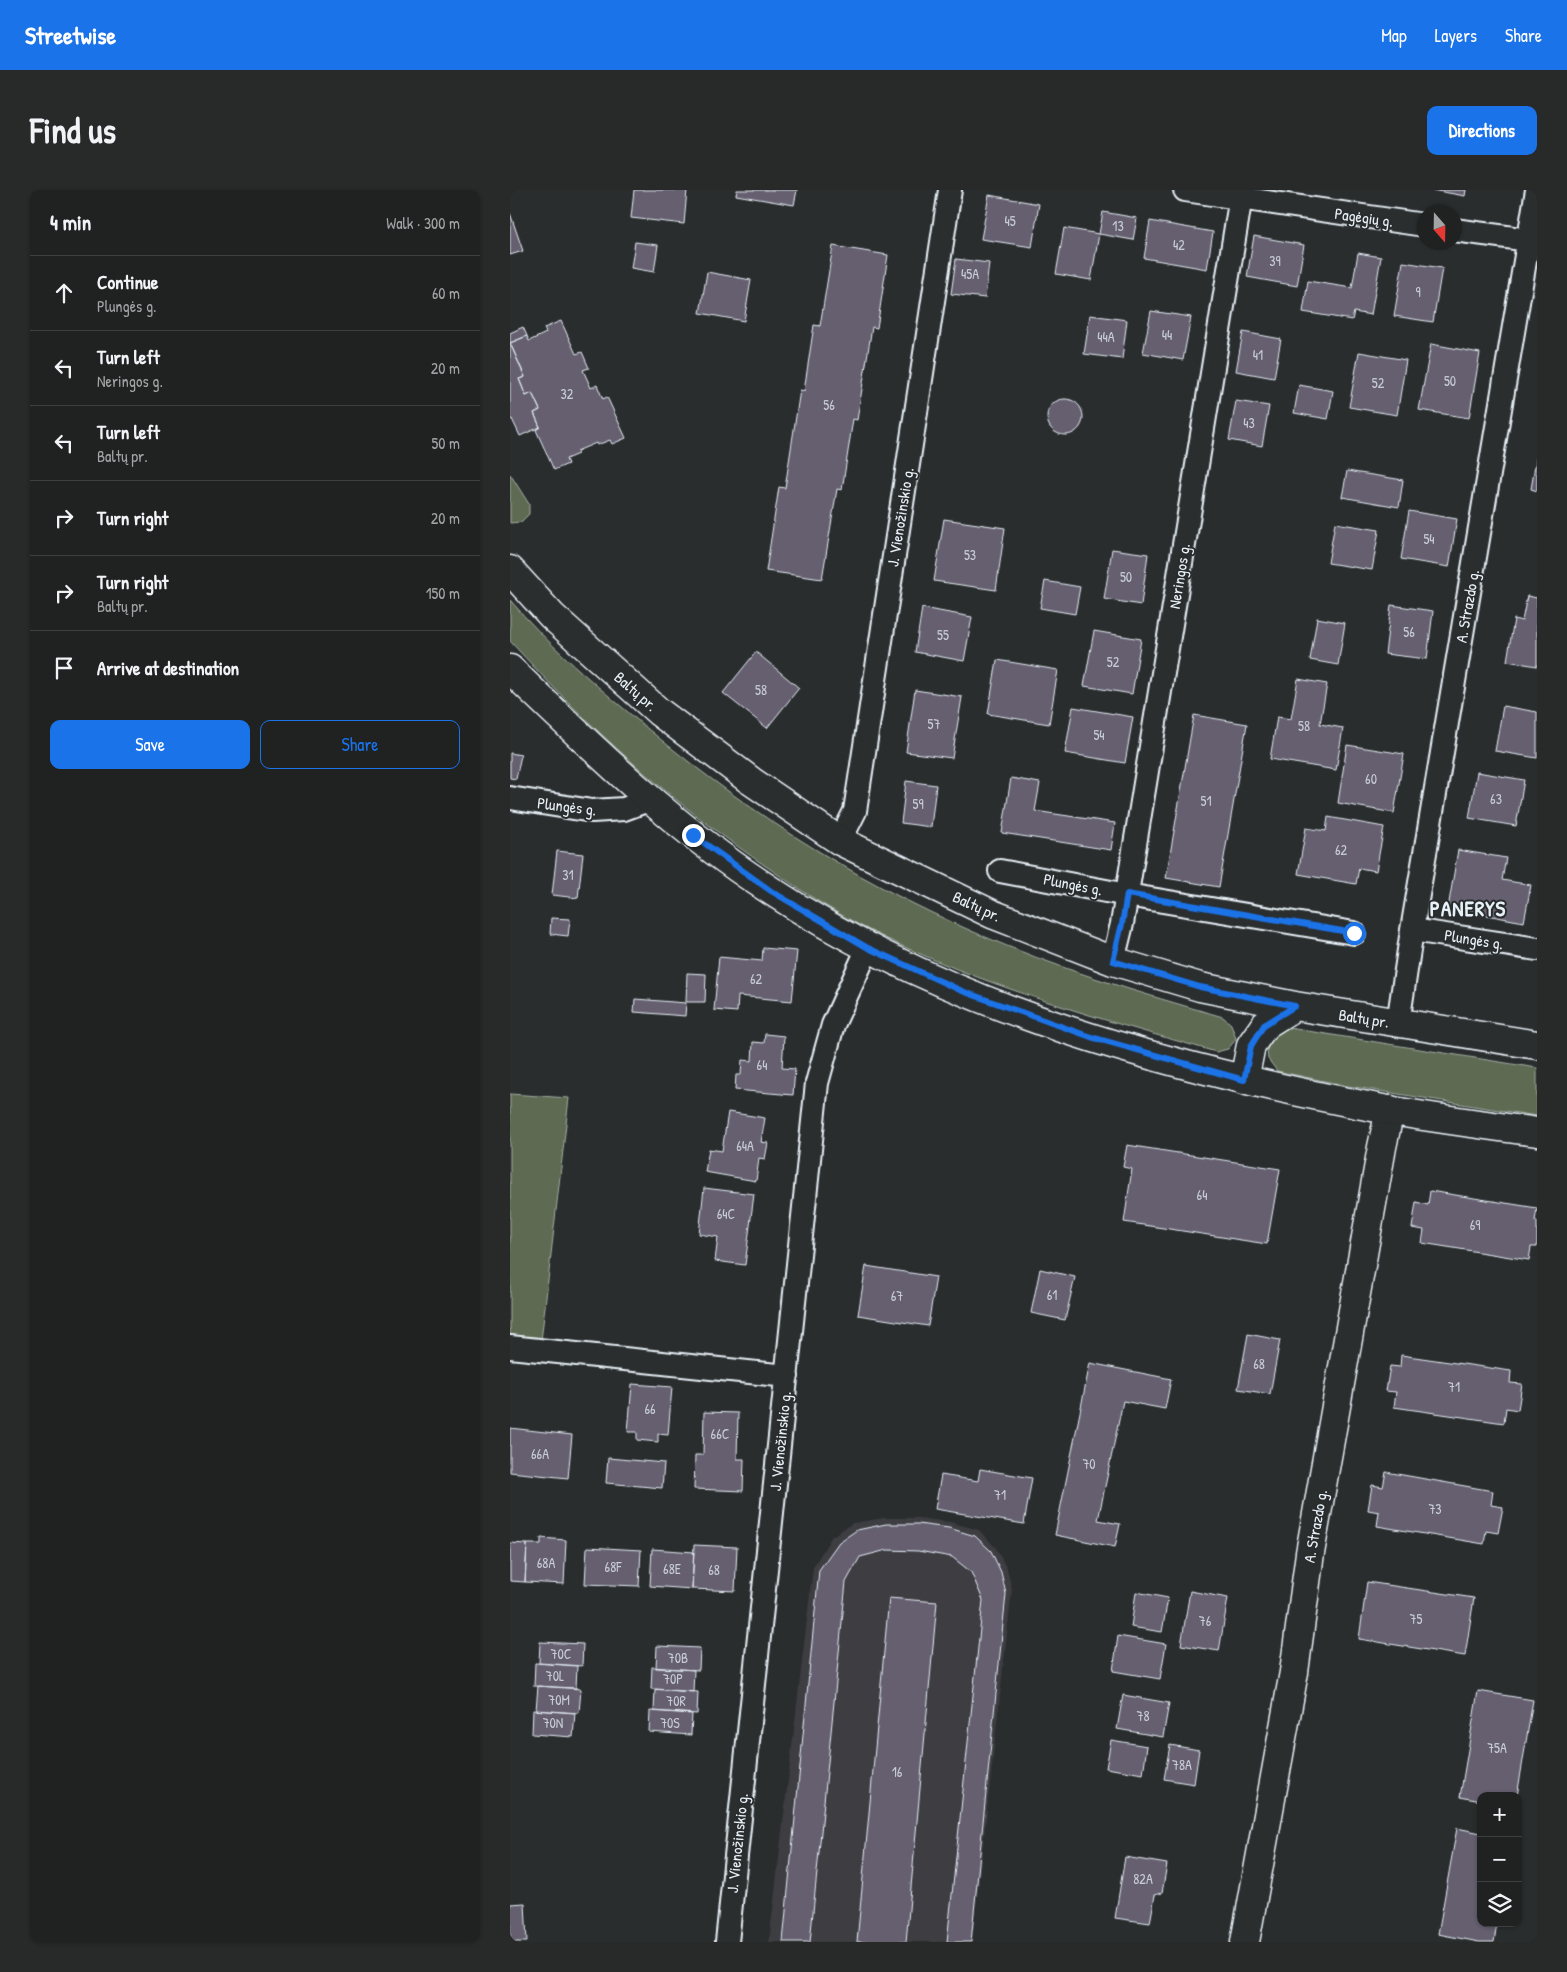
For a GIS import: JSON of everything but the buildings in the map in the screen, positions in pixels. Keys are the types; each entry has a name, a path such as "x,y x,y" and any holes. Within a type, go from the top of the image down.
{"main road":[{"name":"Baltų pr.","path":"510,570 552,616 659,712 751,781 840,841 992,914 1113,961 1200,987 1295,1006 1537,1045"},
{"path":"510,669 597,753 693,835 771,891 868,948 962,991 1091,1037 1244,1080 1390,1110 1537,1132"},
{"path":"1244,1080 1251,1046 1264,1025 1295,1006"},
{"name":"A. Strazdo g.","path":"1245,1942 1294,1672 1313,1536 1390,1110"}],"street":[{"name":"J. Vienožinskio g.","path":"840,841 855,811 950,190"},
{"name":"Pagėgių g.","path":"1185,190 1241,195 1417,224"},
{"name":"A. Strazdo g.","path":"1398,1023 1412,930 1533,241 1536,190"},
{"name":"Neringos g.","path":"1113,961 1122,924 1241,195"},
{"path":"1462,231 1533,241"},
{"name":"Plungės g.","path":"510,798 592,811 624,809 651,799"},
{"name":"Plungės g.","path":"1000,871 1354,933"},
{"name":"Plungės g.","path":"1412,930 1537,949"},
{"name":"J. Vienožinskio g.","path":"727,1942 817,1082 833,1024 868,948"},
{"path":"510,1347 787,1376"}],"shaded area":[{"path":"884,1518 918,1518 950,1522 979,1530 996,1548 1007,1569 1012,1590 972,1942 769,1942 813,1567 832,1536 853,1523"}],"green space":[{"path":"510,474 529,504 529,514 521,522 510,523"},
{"path":"510,600 567,659 669,746 751,808 838,863 929,911 1006,946 1098,979 1223,1017 1231,1024 1236,1039 1228,1049 1216,1052 1085,1014 956,969 873,932 833,910 782,878 734,844 665,791 601,734 510,641"},
{"path":"1289,1028 1537,1068 1537,1116 1348,1086 1277,1071 1268,1059 1266,1042 1275,1033"},
{"path":"510,1094 569,1098 540,1350 510,1347"}],"district":[{"name":"PANERYS","path":"1468,909"}],"route":[{"path":"693,835 771,891 868,948 962,991 1091,1037 1244,1080 1251,1046 1264,1025 1295,1006 1200,987 1113,961 1127,894 1354,933"}]}
